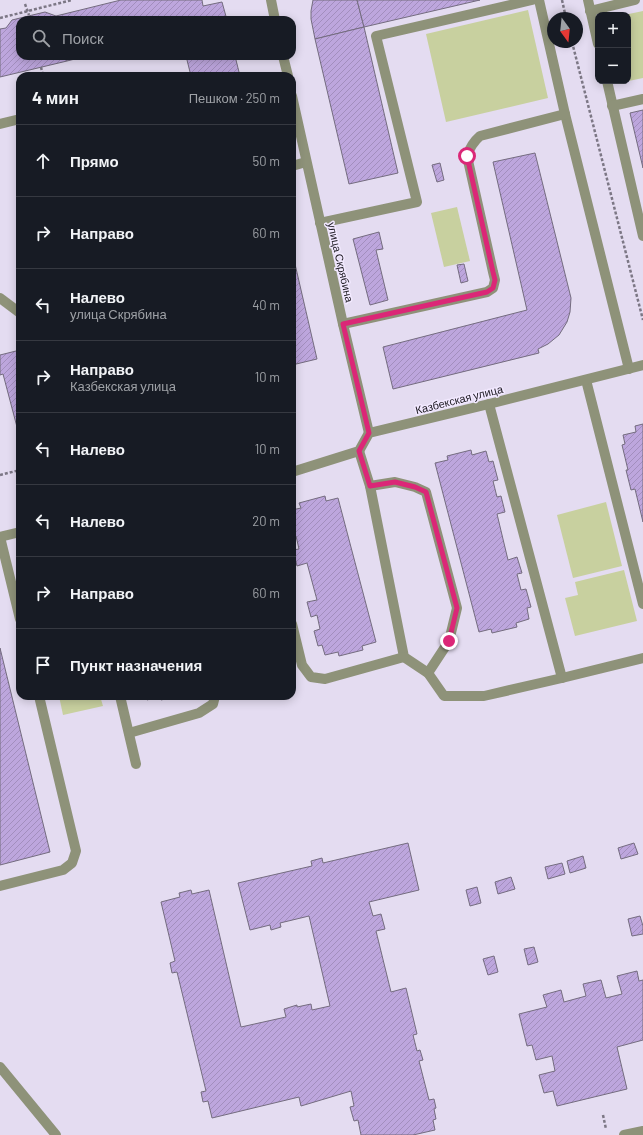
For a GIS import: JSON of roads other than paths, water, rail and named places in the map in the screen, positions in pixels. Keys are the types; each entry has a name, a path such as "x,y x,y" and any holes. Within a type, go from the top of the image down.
{"street":[{"path":"271,0 274,16"},
{"path":"320,223 417,202 376,36 532,0"},
{"path":"539,0 565,114 629,369"},
{"path":"588,0 595,32"},
{"path":"590,11 635,0"},
{"path":"284,60 287,72"},
{"path":"608,84 643,236"},
{"path":"612,106 643,99"},
{"path":"343,324 487,292 493,288 495,280 467,156 469,148 480,136 565,114"},
{"name":"улица Скрябина","path":"296,115 369,433"},
{"path":"0,124 16,120"},
{"path":"296,165 306,162"},
{"path":"0,298 16,310"},
{"name":"Казбекская улица","path":"369,433 643,365"},
{"path":"586,380 643,604"},
{"path":"489,404 562,678"},
{"path":"296,471 359,451 369,433"},
{"path":"359,451 370,486 404,657 428,673 444,696 484,696 643,658"},
{"path":"370,486 395,482 415,487 426,492 457,608 449,641 428,673"},
{"path":"16,533 0,537 16,603"},
{"path":"296,640 302,665 311,677 325,679 404,657"},
{"path":"0,886 63,870 72,863 76,851 40,700"},
{"path":"121,700 136,764"},
{"path":"129,732 199,713 213,704 214,700"},
{"path":"0,1067 56,1135"},
{"path":"624,1135 643,1131"}]}
